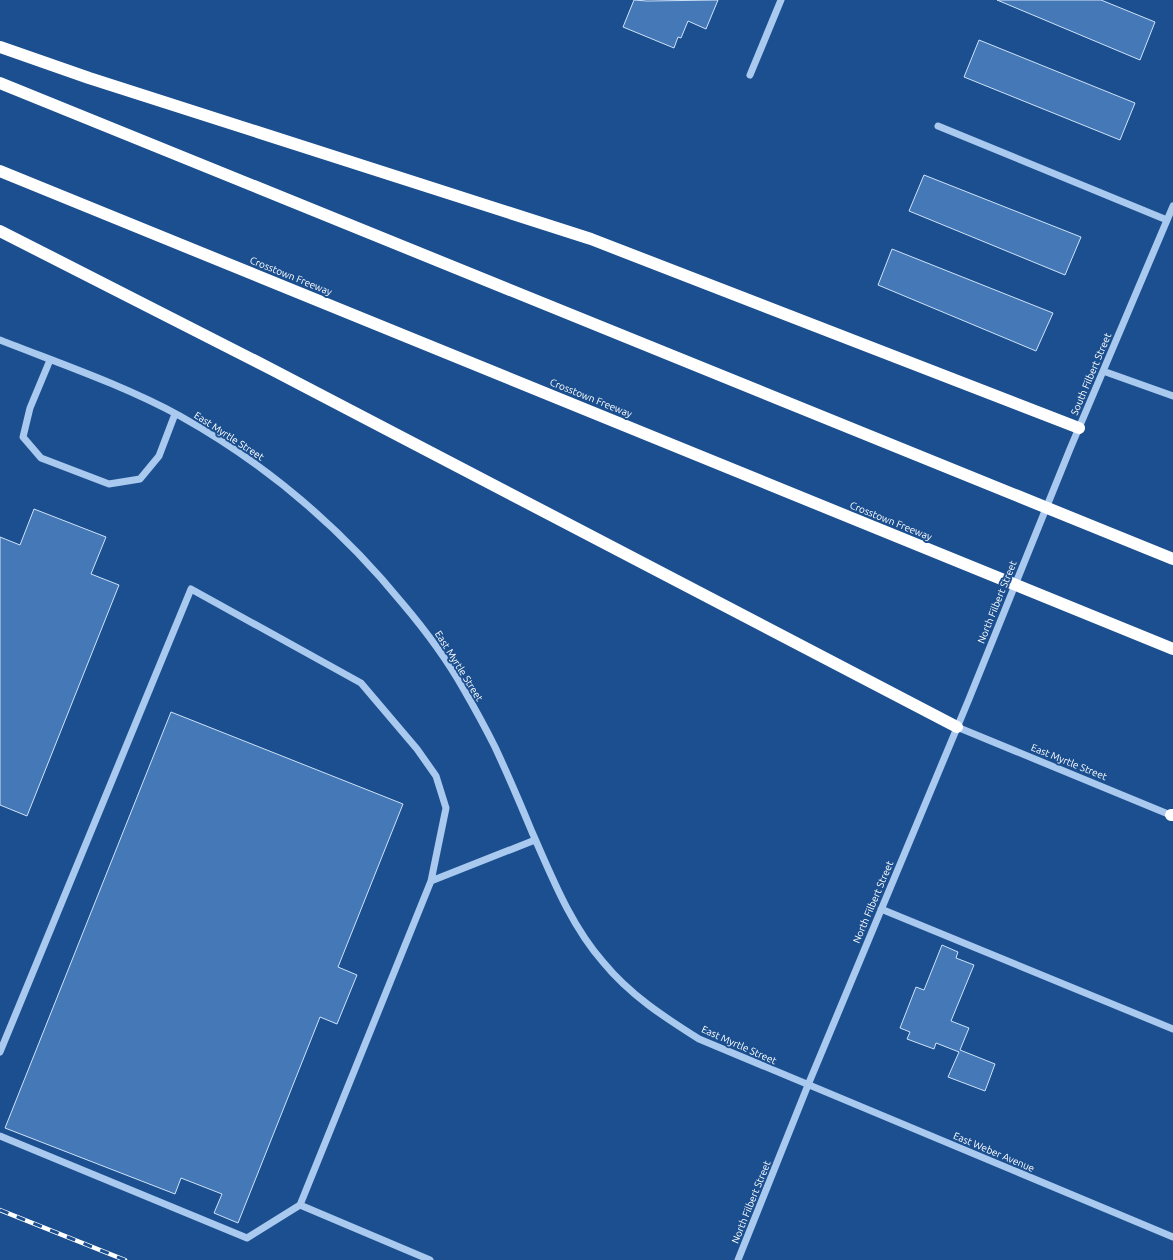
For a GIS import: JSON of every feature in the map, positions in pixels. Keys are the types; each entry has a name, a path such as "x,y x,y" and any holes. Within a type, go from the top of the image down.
{"highway":[{"path":"0,47 104,83 591,239 1079,428"},
{"path":"0,82 1173,559"},
{"name":"Crosstown Freeway","path":"0,170 1173,649"},
{"path":"0,231 271,369 957,727"}],"street":[{"path":"750,75 781,0"},
{"path":"938,126 1167,220"},
{"name":"South Filbert Street","path":"1029,552 1070,449 1173,206"},
{"name":"East Myrtle Street","path":"0,340 113,384 175,414 239,452 293,493 336,530 380,576 423,628 461,685 494,744 557,889 574,922 603,962 631,992 661,1015 699,1039 808,1085"},
{"path":"50,360 30,408 23,437 41,458 109,484 140,479 159,456 175,414"},
{"path":"1103,371 1173,396"},
{"name":"North Filbert Street","path":"738,1260 808,1085 1029,552"},
{"path":"0,1052 191,590 361,683 417,749 436,776 446,808 431,882 300,1205 247,1238 0,1136"},
{"name":"East Myrtle Street","path":"957,727 1172,815"},
{"path":"431,882 535,840"},
{"path":"881,909 1173,1028"},
{"name":"East Weber Avenue","path":"808,1085 1173,1237"},
{"path":"300,1205 430,1260"}],"building":[{"path":"634,0 718,0 706,29 688,21 681,38 678,37 674,48 623,27"},
{"path":"997,0 1101,0 1155,22 1140,60"},
{"path":"979,40 1135,103 1120,140 964,77"},
{"path":"924,175 1081,237 1065,275 909,211"},
{"path":"892,249 1053,313 1036,351 878,285"},
{"path":"34,509 106,537 91,574 119,585 27,816 0,805 0,537 20,545"},
{"path":"171,712 403,804 338,967 357,975 337,1024 320,1017 238,1223 214,1213 222,1194 181,1178 175,1194 5,1128"},
{"path":"942,945 958,952 956,958 974,965 951,1021 969,1028 960,1050 995,1064 985,1091 948,1077 959,1052 936,1043 934,1049 907,1039 910,1032 900,1028 916,987 924,990"}],"railway":[{"path":"0,1210 125,1260"}]}
